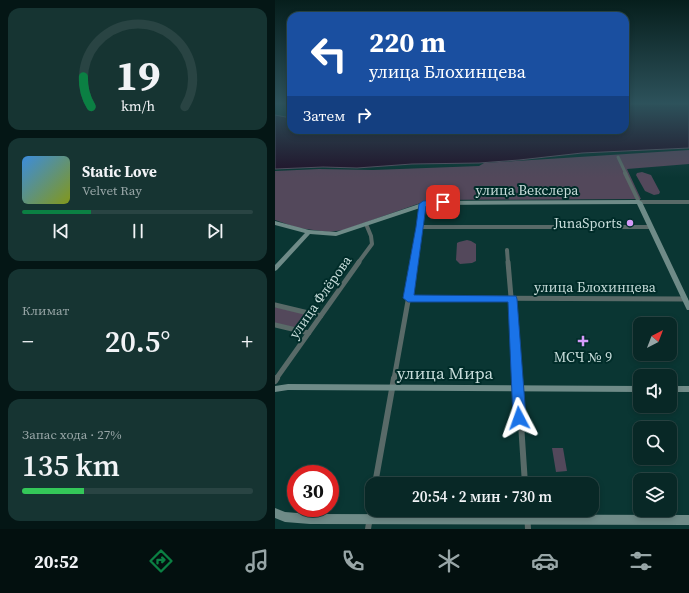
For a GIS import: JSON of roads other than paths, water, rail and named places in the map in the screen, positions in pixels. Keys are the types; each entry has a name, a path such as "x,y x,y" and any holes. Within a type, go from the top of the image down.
{"street":[{"path":"618,157 689,308"},
{"name":"улица Векслера","path":"275,223 309,232 336,234 423,204 443,202 689,202"},
{"path":"376,477 421,227 423,204"},
{"name":"улица Флёрова","path":"275,380 372,244 371,236 366,224"},
{"path":"421,227 651,228"},
{"path":"275,269 309,232"},
{"path":"507,250 512,299 524,477"},
{"name":"улица Блохинцева","path":"408,298 685,299"},
{"path":"275,305 321,316"},
{"path":"275,325 309,333"},
{"name":"улица Мира","path":"275,389 633,389"},
{"path":"677,389 689,389"},
{"path":"275,514 285,518 368,524 527,520 689,520"}],"place":[{"name":"JunaSports","path":"630,223"},
{"name":"МСЧ № 9","path":"583,341"}]}
